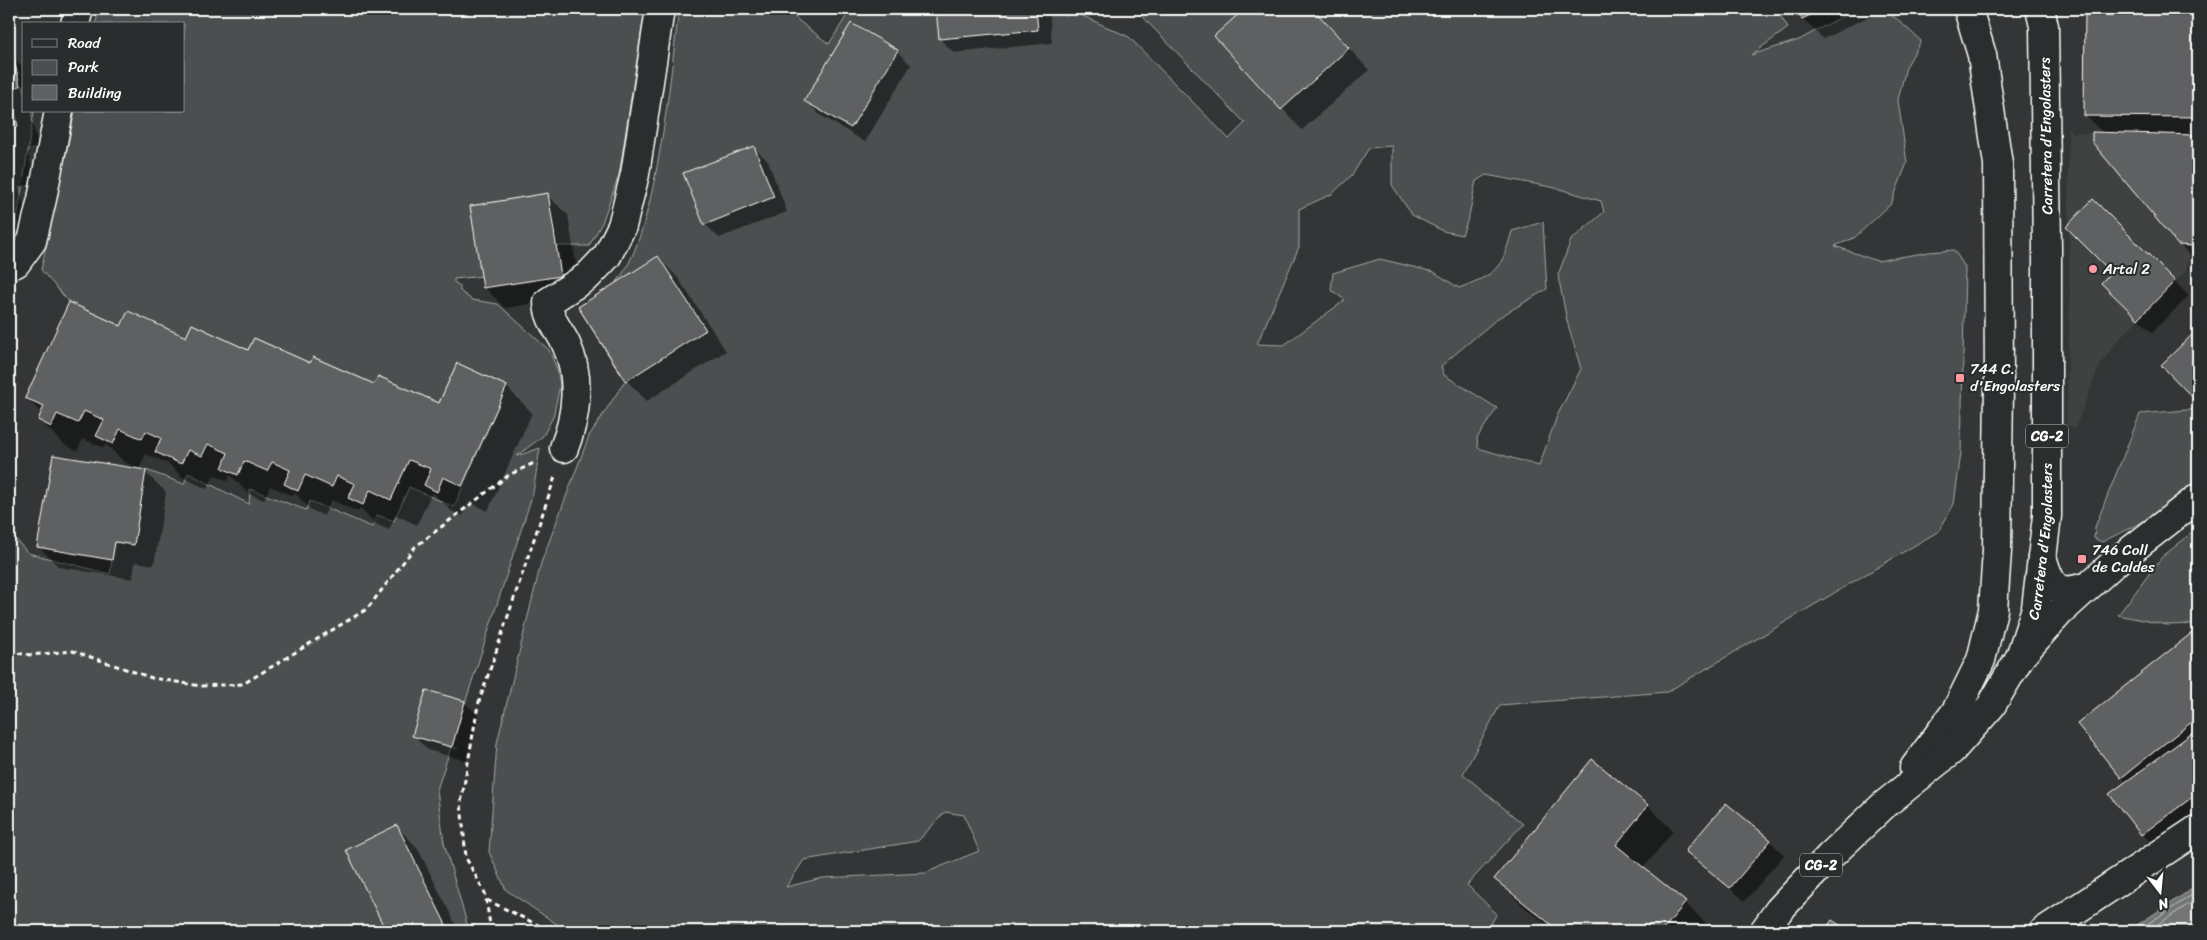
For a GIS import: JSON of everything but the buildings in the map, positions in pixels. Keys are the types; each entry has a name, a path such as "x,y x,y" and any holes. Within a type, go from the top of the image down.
{"main road":[{"path":"76,22 79,9"},
{"path":"564,448 571,431 576,401 574,371 566,345 548,311 548,302 588,276 607,256 622,226 635,174 660,9"},
{"name":"Carretera d'Engolasters","path":"1884,805 1927,752 1956,711 1981,660 1993,610 1997,551 1999,384 1998,164 1982,55 1968,9"},
{"name":"Carretera d'Engolasters","path":"1764,931 1779,910 1829,856 1884,805 1952,750 1991,706 2020,657 2036,608 2047,516 2047,249 2044,26 2040,9"},
{"path":"9,266 16,263 32,241 59,112"},
{"path":"2020,657 2060,612 2088,586 2113,564 2198,498"},
{"path":"2042,557 2048,579 2057,588 2071,592 2088,586"},
{"path":"2044,931 2198,829"}],"path":[{"path":"9,652 31,655 73,651 152,678 201,686 243,684 367,610 415,547 509,475 564,448"},
{"path":"491,931 485,893 466,858 461,803 478,705 564,448"},
{"path":"486,900 550,931"}],"shaded area":[{"path":"2068,125 2071,133 2197,135 2193,246 2185,272 2116,342 2099,367 2075,429 2066,425 2070,304"}],"green space":[{"path":"100,9 645,9 619,175 602,223 589,246 556,246 547,194 470,206 484,276 454,279 454,282 460,286 460,291 472,300 498,304 549,350 557,369 560,385 553,417 543,436 517,456 540,448 533,493 437,790 444,843 469,931 9,931 9,532 28,553 110,574 115,542 134,544 146,470 184,484 188,473 249,504 250,489 306,510 310,501 372,527 377,515 394,521 409,487 454,507 507,386 457,363 439,403 378,376 374,384 313,357 310,363 254,338 248,350 192,324 186,337 121,326 69,302 41,270 75,112 185,112 185,22 96,22"},
{"path":"679,9 787,9 799,21 829,44 851,9 1060,9 1065,16 1072,11 1129,37 1229,139 1245,123 1135,9 1776,9 1788,28 1751,55 1799,40 1856,9 1881,9 1897,19 1921,41 1906,67 1898,100 1907,163 1891,204 1854,238 1835,246 1877,261 1929,252 1954,250 1965,267 1961,453 1954,504 1939,531 1667,692 1500,705 1463,774 1523,824 1467,885 1497,914 1486,931 1429,931 1423,928 1421,931 567,931 506,890 489,852 497,743 541,563 589,436 625,381 578,307 614,284 629,264 641,233 651,196 659,154","holes":["1392,146 1392,185 1412,215 1443,231 1462,235 1469,216 1476,181 1486,175 1556,188 1601,201 1604,212 1571,240 1558,275 1567,321 1581,369 1557,416 1539,466 1478,448 1477,438 1497,408 1444,375 1441,366 1498,318 1547,289 1543,222 1512,231 1504,255 1496,269 1490,274 1459,288 1434,272 1380,259 1333,273 1331,290 1345,300 1284,345 1257,344 1299,247 1299,209 1332,194 1352,175 1369,148","945,812 964,815 979,851 925,873 822,878 786,887 804,860 918,841"]},
{"path":"9,37 20,86 22,86 22,112 34,112 16,226 9,234"},
{"path":"2198,409 2198,475 2172,507 2102,542 2094,538 2095,527 2140,414"},
{"path":"2198,528 2198,624 2167,625 2118,615 2162,557"}],"water":[{"path":"2198,885 2198,931 2128,931"}],"place":[{"name":"Artal 2","path":"2093,269"},
{"name":"744 C. d'Engolasters","path":"1960,378"},
{"name":"746 Coll de Caldes","path":"2082,559"}]}
